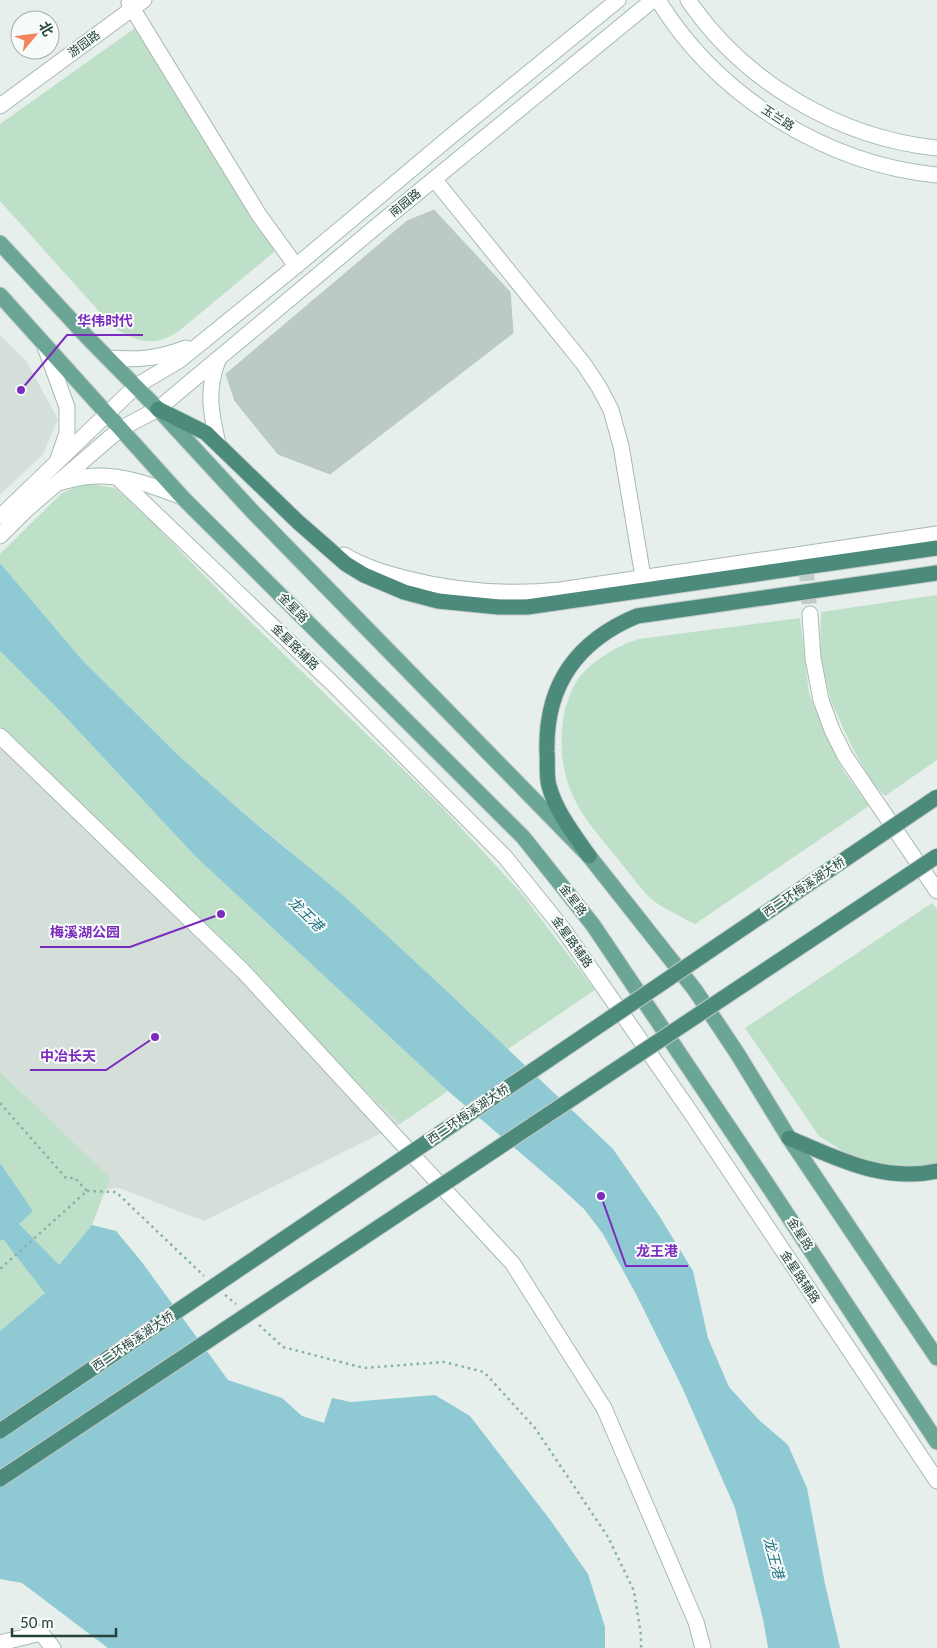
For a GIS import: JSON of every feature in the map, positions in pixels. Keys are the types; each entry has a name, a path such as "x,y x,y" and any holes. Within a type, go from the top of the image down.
{"highway":[{"path":"158,409 206,432 298,522 346,564 364,575 404,592 438,601 499,608 528,607 937,548"},
{"path":"589,856 557,808 549,785 546,733 552,707 566,672 578,654 598,636 616,625 637,616 937,573"},
{"name":"西二环梅溪湖大桥","path":"0,1431 937,797"},
{"path":"0,1479 937,856"},
{"path":"789,1138 856,1166 893,1173 924,1174 937,1171"}],"main road":[{"path":"0,243 252,511 589,856 695,990 737,1053 789,1138 937,1358"},
{"name":"金星路","path":"0,295 106,415 182,497 524,837 592,925 769,1186 937,1442"}],"street":[{"name":"南园路","path":"22,505 57,462 136,386 180,360 618,0"},
{"name":"南园路","path":"22,505 58,483 120,429 158,409 434,179 654,0"},
{"name":"玉兰路","path":"658,0 672,23 694,50 719,73 769,113 794,129 822,144 854,157 904,170 937,175"},
{"name":"玉兰路","path":"688,0 731,51 755,72 831,120 866,134 918,146 937,148"},
{"path":"135,3 259,215 296,266"},
{"name":"游园路","path":"0,96 135,3"},
{"name":"游园路","path":"0,106 135,3"},
{"path":"434,179 583,363 611,410 621,446 643,577"},
{"path":"108,358 133,360 165,356 202,342"},
{"path":"44,344 67,407 67,433 57,462"},
{"path":"218,444 210,407 214,372 219,359"},
{"path":"58,483 85,477 117,477 152,486 182,497"},
{"name":"金星路辅路","path":"117,477 332,683 505,856 563,929 678,1095 937,1481"},
{"path":"0,517 22,505"},
{"path":"0,536 22,505"},
{"path":"321,542 373,570 436,586 471,591 523,593 560,590 643,577 805,560 937,534"},
{"path":"810,614 813,658 821,700 832,730 850,764 937,891"},
{"path":"0,736 243,971 513,1264 604,1408 696,1622 703,1648"},
{"path":"0,1643 42,1633 52,1648"}],"path":[{"path":"0,1103 66,1178 75,1178 87,1191"},
{"path":"0,1269 87,1191 116,1192 209,1281"},
{"path":"224,1294 239,1307"},
{"path":"254,1320 283,1347 364,1368 444,1362 484,1372 535,1428 608,1537 634,1591 641,1635 641,1648"}],"shaded area":[{"path":"0,335 26,361 58,419 43,454 0,495"},
{"path":"0,736 400,1124 204,1221 119,1188 87,1191 0,1103"}],"green space":[{"path":"135,28 138,29 275,248 273,253 179,331 162,340 154,341 139,340 114,328 0,201 0,124"},
{"path":"86,483 115,488 151,521 230,602 441,806 522,894 595,990 508,1049 450,994 284,846 242,812 177,754 83,661 0,563 0,554 62,493"},
{"path":"937,595 937,760 885,796 872,782 852,747 831,701 820,655 821,612"},
{"path":"800,618 809,693 824,732 844,772 869,806 695,924 660,905 646,894 593,828 576,803 567,781 562,754 562,724 569,697 580,676 594,662 621,646 639,639"},
{"path":"0,651 59,710 196,857 448,1091 400,1124 0,736"},
{"path":"932,903 937,909 937,1165 897,1169 858,1161 819,1136 745,1028"},
{"path":"0,1072 110,1178 92,1225 59,1265 45,1293 0,1331"}],"water":[{"path":"0,563 83,661 177,754 242,812 345,897 613,1149 660,1217 693,1271 708,1338 729,1387 759,1420 788,1445 807,1488 825,1584 840,1648 768,1648 763,1619 735,1508 682,1387 636,1294 603,1234 584,1209 448,1091 196,857 59,710 0,651"},
{"path":"0,1163 33,1211 19,1224 59,1265 92,1225 116,1231 141,1261 228,1380 282,1398 302,1416 324,1423 332,1398 351,1402 435,1395 470,1416 551,1521 588,1574 605,1627 605,1648 108,1648 22,1583 0,1579 0,1331 45,1293 3,1239 0,1241"}],"building":[{"path":"434,210 510,292 513,333 330,474 278,454 235,401 226,374 407,221"}],"tunnel":[{"path":"806,566 810,614"}],"place":[{"name":"华伟时代","path":"21,390"},
{"name":"梅溪湖公园","path":"221,914"},
{"name":"中冶长天","path":"155,1037"},
{"name":"龙王港","path":"601,1196"}]}
